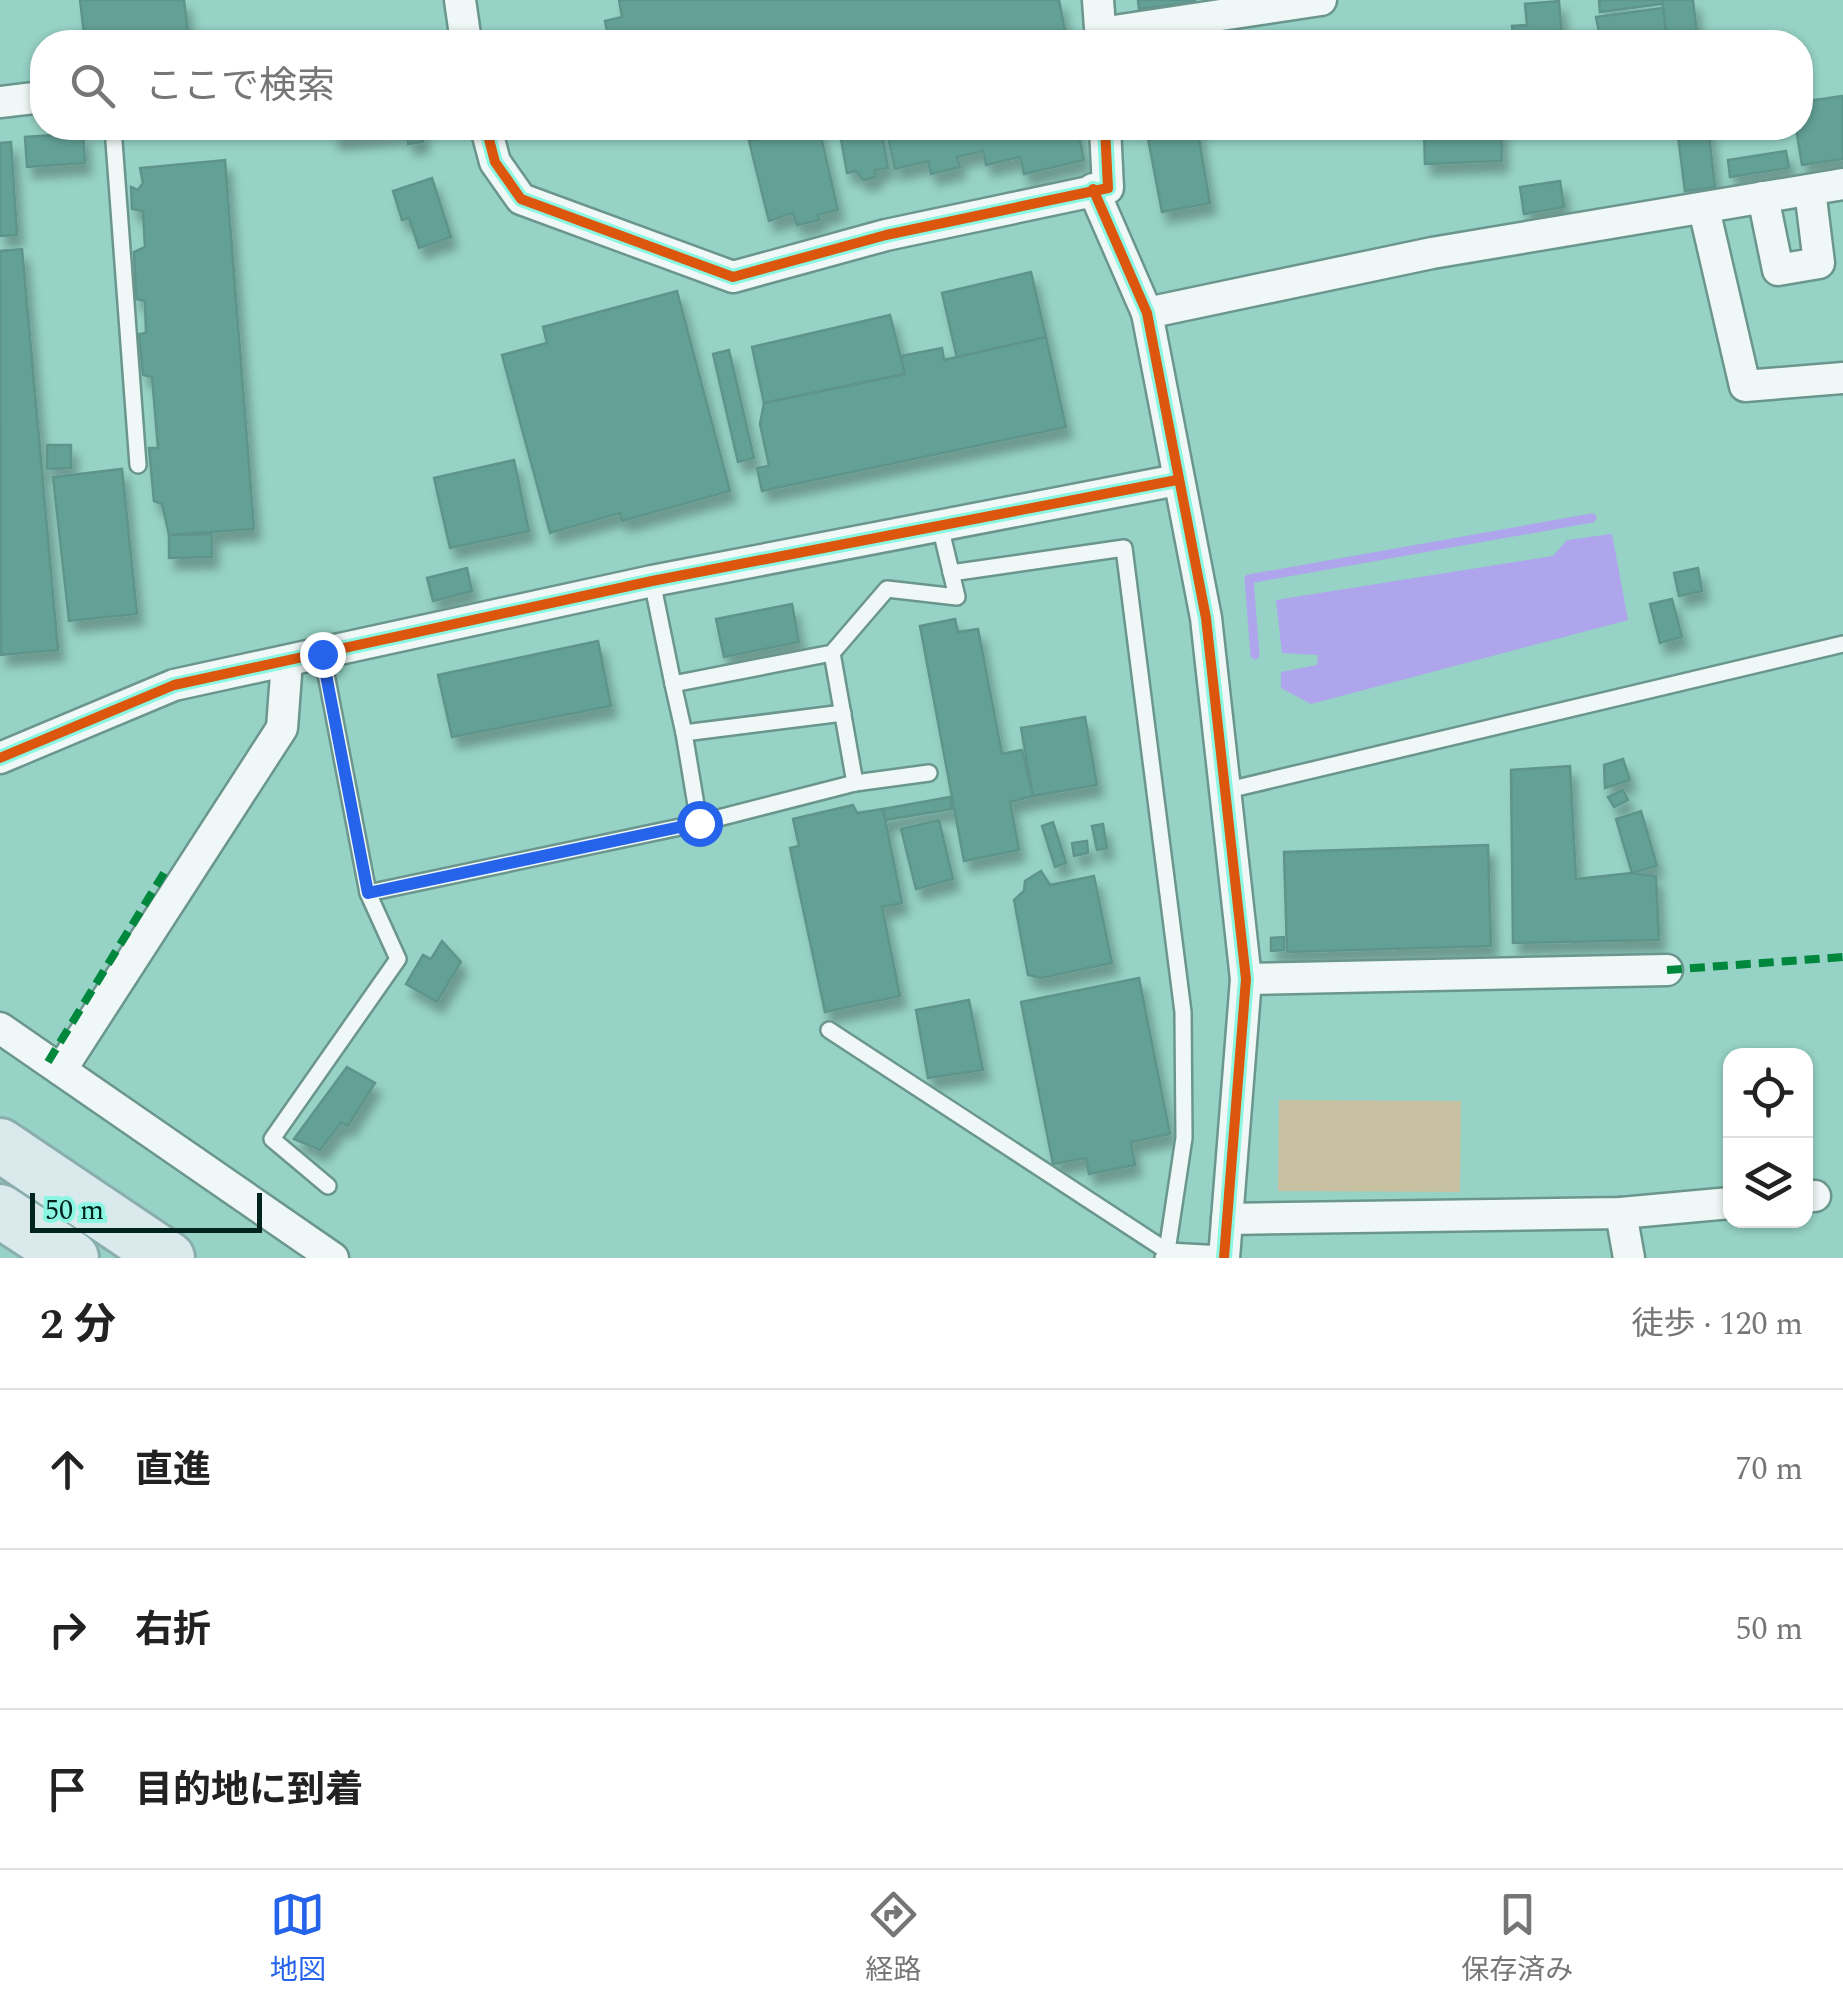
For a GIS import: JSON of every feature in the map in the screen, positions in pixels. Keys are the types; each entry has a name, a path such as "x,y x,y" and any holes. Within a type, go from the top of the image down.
{"highway":[{"path":"0,1145 168,1258"},
{"path":"0,1211 72,1258"}],"street":[{"path":"460,0 464,30"},
{"path":"1098,0 1100,30"},
{"path":"1148,30 1322,0"},
{"path":"0,102 30,98"},
{"path":"489,140 495,162 522,198 733,276 886,234 1108,188 1106,140"},
{"path":"1146,313 1432,253 1843,184"},
{"path":"1093,189 1146,313 1206,618 1246,979 1224,1256"},
{"path":"1763,197 1778,270 1831,261 1810,190"},
{"path":"1704,209 1745,386 1843,378"},
{"path":"0,758 174,685 652,582 1177,480"},
{"path":"62,1070 282,728 287,661"},
{"path":"1246,979 1667,970"},
{"path":"0,1028 333,1258"},
{"path":"1226,1219 1621,1213 1723,1204"},
{"path":"1621,1213 1629,1258"}],"lane":[{"path":"114,140 138,465"},
{"path":"673,684 832,653 887,589 957,597 940,526"},
{"path":"951,572 1124,548 1183,1012 1184,1138 1165,1255"},
{"path":"652,582 699,823"},
{"path":"1223,791 1843,644"},
{"path":"832,653 855,783"},
{"path":"322,654 368,893 398,959 272,1139 328,1186"},
{"path":"684,734 843,713"},
{"path":"368,893 699,823 855,783 929,773"},
{"path":"829,1030 1165,1255 1224,1256"}],"shaded area":[{"path":"1612,534 1628,620 1311,704 1281,688 1281,672 1317,665 1318,655 1282,653 1276,600 1553,556 1567,540"},
{"path":"1279,1100 1461,1101 1460,1192 1278,1191"}],"building":[{"path":"80,0 184,0 188,30 84,30"},
{"path":"619,0 1059,0 1065,30 607,30 605,21 622,17"},
{"path":"1138,0 1195,0 1195,2 1139,9"},
{"path":"1599,0 1669,0 1669,3 1600,12"},
{"path":"1662,0 1693,0 1697,30 1666,30"},
{"path":"1559,1 1561,30 1512,30 1512,26 1527,25 1525,4"},
{"path":"1663,8 1666,30 1599,30 1596,17"},
{"path":"1843,96 1843,159 1802,165 1798,140 1813,140 1813,100"},
{"path":"25,137 83,140 85,163 27,167"},
{"path":"822,140 838,210 817,215 820,220 797,225 793,213 769,221 749,141"},
{"path":"841,140 883,140 888,168 875,170 876,177 863,180 856,171 847,173"},
{"path":"889,140 1080,140 1084,160 1024,174 1020,157 986,165 983,151 957,157 960,167 931,174 928,161 895,169"},
{"path":"1148,140 1199,140 1210,203 1162,212"},
{"path":"1424,140 1501,140 1502,161 1425,164"},
{"path":"1679,140 1709,140 1715,187 1685,191"},
{"path":"11,142 17,235 0,236 0,143"},
{"path":"1786,151 1789,168 1730,177 1728,160"},
{"path":"225,160 254,529 169,535 162,504 154,501 149,448 158,448 152,377 143,375 139,334 146,333 145,301 136,299 134,252 145,247 143,211 132,209 131,187 138,190 143,183 140,168"},
{"path":"432,178 451,237 419,248 409,218 402,220 393,191"},
{"path":"1560,181 1564,207 1524,214 1520,187"},
{"path":"22,249 58,650 1,655 0,251"},
{"path":"1031,272 1046,337 957,358 942,293"},
{"path":"677,291 730,491 622,521 620,513 550,533 502,355 547,343 543,327"},
{"path":"890,315 905,374 764,403 752,347"},
{"path":"1046,337 1066,427 762,491 757,468 769,466 760,424 764,403 905,374 901,356 942,348 944,360"},
{"path":"729,350 754,458 738,462 713,354"},
{"path":"47,445 71,445 71,468 47,469"},
{"path":"514,460 529,531 450,548 434,478"},
{"path":"122,469 137,614 69,621 53,477"},
{"path":"212,534 212,557 169,558 169,535"},
{"path":"467,568 472,591 433,601 427,578"},
{"path":"1698,568 1702,591 1679,596 1674,573"},
{"path":"1672,599 1682,637 1660,643 1650,604"},
{"path":"792,604 799,642 724,657 716,619"},
{"path":"955,619 958,632 978,629 1002,754 1022,750 1033,796 1010,802 1019,850 964,861 920,626"},
{"path":"598,641 611,706 452,737 438,675"},
{"path":"1085,717 1097,785 1033,796 1021,728"},
{"path":"1623,759 1630,780 1605,788 1604,765"},
{"path":"1570,766 1576,879 1632,873 1656,876 1659,940 1513,943 1511,770"},
{"path":"1623,790 1628,800 1614,807 1608,797"},
{"path":"950,797 952,809 885,820 883,809"},
{"path":"853,805 857,813 883,809 902,903 882,907 900,996 825,1012 790,848 799,846 793,819"},
{"path":"1641,811 1657,866 1632,873 1616,819"},
{"path":"939,820 953,879 916,889 901,829"},
{"path":"1053,822 1066,863 1055,867 1042,826"},
{"path":"1103,824 1107,848 1097,850 1092,826"},
{"path":"1087,841 1088,853 1074,856 1072,843"},
{"path":"1488,845 1491,946 1287,952 1284,852"},
{"path":"1041,871 1050,885 1094,876 1112,963 1041,978 1028,975 1014,900 1024,891 1025,881"},
{"path":"1284,937 1284,950 1271,951 1271,938"},
{"path":"442,941 461,962 437,1002 406,984 423,955 431,959"},
{"path":"1139,978 1170,1134 1131,1142 1135,1165 1089,1174 1086,1158 1053,1164 1021,1002"},
{"path":"969,1000 983,1070 928,1078 916,1010"},
{"path":"347,1067 375,1083 348,1126 341,1123 320,1150 294,1139"}],"waterway":[{"path":"1255,655 1249,579 1592,518"}],"marked path":[{"path":"48,1062 164,873"},
{"path":"1667,970 1843,957"}],"cycle path":[{"path":"489,140 495,162 521,199 733,277 886,235 1108,188 1106,140"},
{"path":"1093,189 1147,313 1206,618 1246,979 1224,1258"},
{"path":"0,758 174,685 652,581 1177,480"}],"route":[{"path":"322,654 368,893 699,823"}]}
